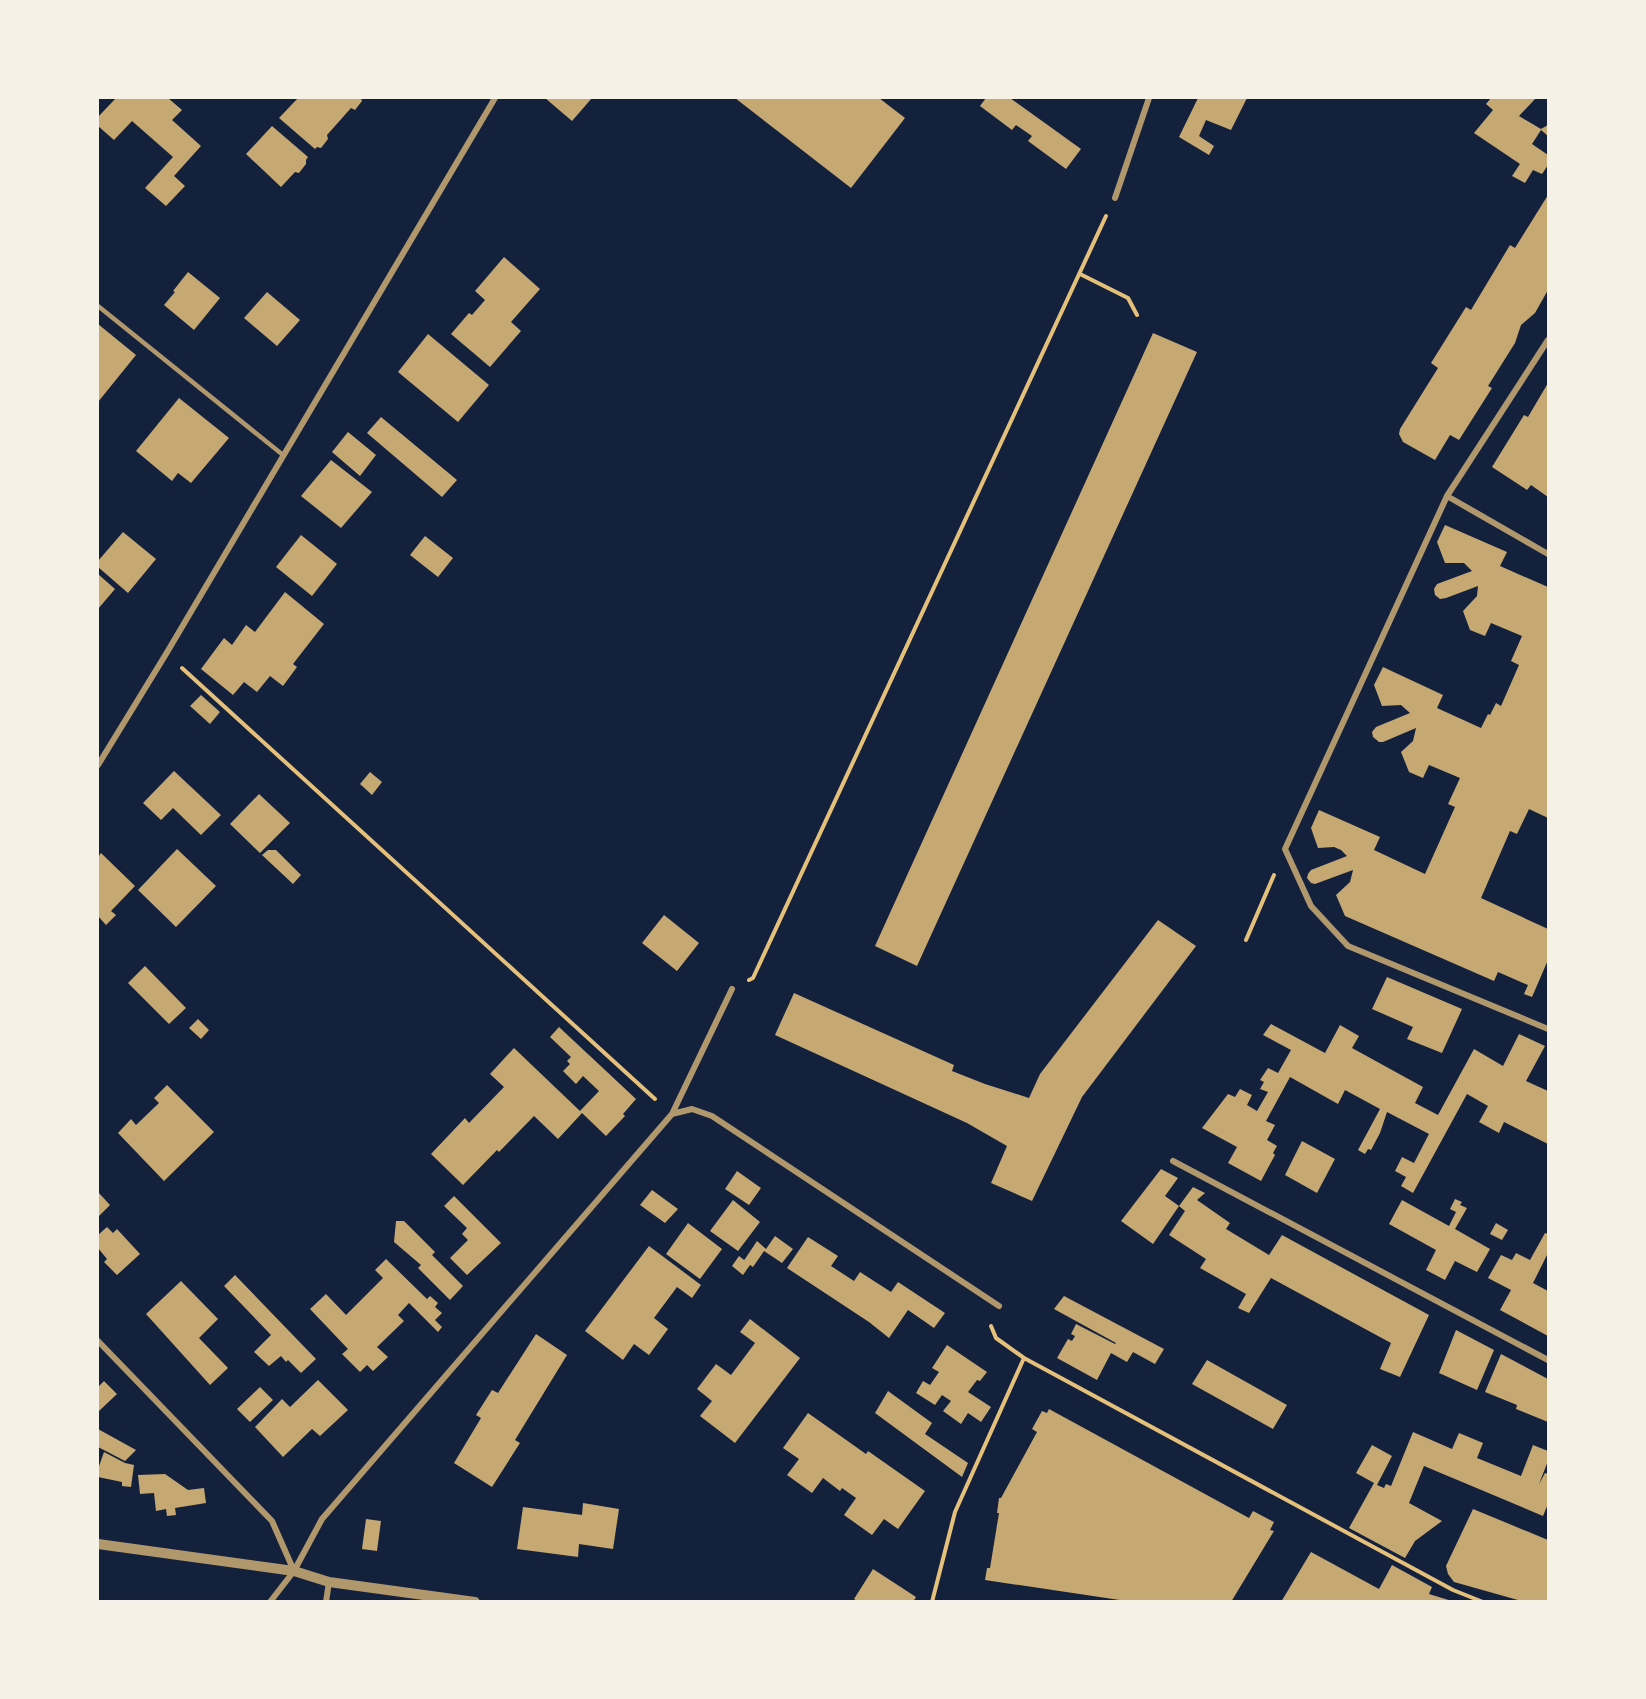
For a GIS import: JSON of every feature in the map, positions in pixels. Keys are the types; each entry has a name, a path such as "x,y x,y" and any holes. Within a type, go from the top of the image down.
{"street":[{"path":"98,765 495,98"},
{"path":"1115,198 1149,98"},
{"path":"1548,340 1447,496 1285,849 1311,906 1348,946 1548,1029"},
{"path":"1447,496 1548,554"},
{"path":"270,1602 294,1571 322,1519 672,1113 732,988"},
{"path":"672,1113 692,1109 711,1116 999,1306"},
{"path":"1173,1161 1548,1360"},
{"path":"98,1341 272,1521 294,1571"},
{"path":"98,1544 294,1571 329,1582 475,1602"},
{"path":"326,1602 329,1582"}],"lane":[{"path":"98,306 283,455"}],"path":[{"path":"732,988 753,978 1115,198"},
{"path":"1080,274 1128,298 1137,315"},
{"path":"166,654 672,1113"},
{"path":"1246,940 1285,849"},
{"path":"999,1306 991,1323 992,1331 996,1338 1024,1358 1453,1590 1483,1602"},
{"path":"932,1602 955,1512 1024,1358"}],"building":[{"path":"116,98 168,98 182,110 172,120 201,146 174,176 185,186 166,206 145,188 173,157 132,121 114,140 98,126 98,117"},
{"path":"298,98 361,98 362,101 355,110 351,108 327,135 328,139 321,148 315,149 279,118"},
{"path":"545,98 592,98 572,121"},
{"path":"735,98 879,98 905,118 851,188"},
{"path":"986,98 1010,98 1081,149 1066,169 1028,141 1032,136 1016,125 1012,130 980,106"},
{"path":"1198,98 1247,98 1231,130 1206,120 1199,136 1214,146 1209,155 1179,137"},
{"path":"1491,98 1536,98 1519,116 1541,129 1548,125 1548,136 1541,130 1532,144 1548,155 1548,165 1542,174 1533,170 1525,183 1512,176 1520,164 1474,133 1493,110 1486,104"},
{"path":"272,126 308,157 299,173 295,172 281,187 246,154"},
{"path":"1548,195 1548,290 1535,313 1521,325 1515,343 1488,386 1492,388 1459,440 1450,435 1435,460 1403,442 1399,434 1400,429 1438,368 1431,363 1466,307 1471,310 1510,245 1515,248"},
{"path":"504,257 540,289 511,322 521,331 490,367 451,334 469,313 472,315 485,300 475,291"},
{"path":"188,272 220,298 194,330 164,305"},
{"path":"267,292 300,320 277,346 244,318"},
{"path":"98,324 136,355 98,402"},
{"path":"1153,333 1197,352 917,966 875,946"},
{"path":"428,334 489,385 458,422 398,372"},
{"path":"1548,383 1548,497 1531,485 1527,490 1492,467 1524,415 1528,417"},
{"path":"179,398 229,438 191,483 178,473 172,481 136,451"},
{"path":"381,417 457,480 442,497 367,433"},
{"path":"348,432 376,455 360,476 332,452"},
{"path":"331,460 372,492 341,528 301,496"},
{"path":"1445,525 1507,552 1500,566 1548,587 1548,818 1529,809 1517,834 1510,831 1481,898 1548,929 1548,960 1532,997 1524,994 1528,985 1498,972 1494,981 1345,916 1336,895 1350,882 1353,870 1315,884 1307,878 1311,870 1347,856 1334,847 1318,848 1311,828 1319,810 1380,837 1374,850 1425,874 1455,807 1448,804 1460,778 1429,765 1423,778 1409,772 1401,752 1413,741 1416,728 1383,742 1373,737 1372,732 1376,727 1410,713 1401,705 1382,706 1374,685 1383,667 1443,695 1437,708 1481,728 1496,703 1501,706 1519,665 1511,661 1522,636 1491,623 1485,636 1470,630 1463,611 1477,596 1478,586 1446,598 1440,599 1435,595 1434,589 1437,584 1472,571 1464,563 1445,563 1437,542"},
{"path":"123,532 156,559 128,593 98,567 98,561"},
{"path":"301,535 337,564 312,596 276,567"},
{"path":"425,536 453,558 438,577 410,555"},
{"path":"98,574 115,589 98,609"},
{"path":"285,592 324,624 293,664 297,667 283,686 270,676 257,692 244,682 233,695 201,669 224,638 232,645 246,625 255,632"},
{"path":"201,695 220,712 210,724 190,706"},
{"path":"174,771 221,815 201,835 173,808 161,820 143,803"},
{"path":"370,772 382,782 372,795 360,784"},
{"path":"259,794 290,823 260,853 230,824"},
{"path":"177,849 216,886 176,927 138,890"},
{"path":"268,850 276,850 301,875 293,884 262,855"},
{"path":"101,853 135,886 111,911 116,915 106,925 98,916 98,857"},
{"path":"664,915 699,943 677,971 642,943"},
{"path":"1158,920 1196,946 1082,1097 1032,1201 991,1183 1007,1146 967,1123 775,1035 794,993 954,1065 952,1071 1029,1098 1040,1074"},
{"path":"145,966 186,1008 169,1024 128,983"},
{"path":"1387,977 1462,1009 1442,1053 1407,1039 1413,1027 1372,1009"},
{"path":"198,1019 209,1030 201,1039 189,1028"},
{"path":"1271,1024 1325,1053 1340,1025 1359,1036 1352,1048 1423,1087 1415,1103 1438,1115 1474,1049 1503,1066 1519,1034 1545,1046 1526,1081 1548,1091 1548,1144 1504,1122 1499,1133 1479,1122 1488,1106 1467,1094 1413,1193 1401,1186 1406,1177 1395,1171 1402,1157 1414,1163 1429,1134 1387,1112 1380,1133 1371,1150 1368,1149 1365,1154 1358,1150 1380,1109 1345,1090 1338,1104 1290,1077 1266,1121 1275,1125 1267,1140 1277,1146 1273,1153 1275,1155 1261,1181 1228,1163 1237,1147 1202,1128 1228,1094 1235,1097 1240,1089 1252,1095 1247,1105 1257,1111 1268,1092 1260,1089 1264,1082 1260,1080 1268,1068 1278,1073 1291,1050 1263,1035"},
{"path":"559,1027 636,1099 623,1114 625,1116 606,1136 582,1113 558,1139 534,1116 463,1185 431,1154 465,1118 469,1123 504,1087 490,1074 514,1048 580,1111 599,1091 583,1076 576,1084 563,1071 570,1064 567,1061 571,1057 550,1037"},
{"path":"167,1085 214,1132 164,1181 118,1133 131,1119 136,1125 159,1103 154,1098"},
{"path":"1302,1141 1335,1159 1317,1193 1285,1175"},
{"path":"1161,1169 1178,1178 1165,1196 1179,1206 1153,1244 1121,1221"},
{"path":"737,1171 761,1188 749,1205 725,1189"},
{"path":"1193,1187 1205,1193 1197,1200 1230,1223 1226,1229 1269,1255 1282,1235 1429,1315 1400,1377 1380,1369 1391,1343 1271,1278 1249,1313 1238,1308 1246,1294 1200,1268 1206,1259 1169,1235 1185,1211 1179,1206"},
{"path":"652,1190 678,1209 665,1223 640,1205"},
{"path":"98,1192 110,1205 98,1217"},
{"path":"454,1196 501,1243 467,1275 450,1258 468,1240 462,1234 467,1228 444,1206"},
{"path":"1455,1199 1467,1208 1455,1229 1490,1249 1477,1272 1455,1261 1445,1280 1426,1270 1436,1250 1389,1224 1402,1200 1449,1226 1456,1212 1450,1209"},
{"path":"733,1200 760,1222 738,1251 710,1231"},
{"path":"396,1221 404,1221 435,1252 432,1255 463,1286 450,1300 418,1268 421,1265 394,1242"},
{"path":"688,1223 722,1249 700,1279 666,1254"},
{"path":"1496,1223 1508,1230 1502,1240 1490,1234"},
{"path":"107,1227 113,1233 117,1229 140,1254 117,1275 104,1262 107,1259 98,1248 98,1235"},
{"path":"1545,1233 1548,1234 1548,1253 1533,1283 1548,1291 1548,1336 1500,1310 1511,1290 1488,1278 1501,1255 1512,1260 1516,1253 1530,1260"},
{"path":"775,1236 793,1249 782,1263 764,1251 753,1267 750,1265 743,1275 732,1266 739,1256 745,1259 757,1241 766,1249"},
{"path":"808,1237 838,1256 831,1266 854,1281 860,1272 891,1292 898,1282 945,1313 934,1328 908,1310 889,1338 869,1322 787,1268"},
{"path":"649,1246 701,1285 692,1298 677,1287 654,1318 668,1329 649,1355 634,1344 623,1360 585,1331"},
{"path":"386,1259 427,1299 430,1296 438,1303 435,1307 442,1313 435,1320 442,1327 438,1332 409,1303 398,1315 404,1321 377,1347 388,1357 373,1371 367,1365 360,1372 342,1354 348,1349 310,1309 326,1294 346,1315 383,1278 375,1270"},
{"path":"235,1275 316,1359 301,1373 281,1356 269,1366 254,1352 271,1335 224,1286"},
{"path":"181,1281 218,1319 199,1338 228,1368 210,1385 146,1314"},
{"path":"1064,1296 1164,1349 1155,1364 1133,1352 1127,1362 1111,1353 1097,1380 1057,1358 1068,1339 1072,1341 1075,1336 1071,1334 1076,1324 1116,1343 1054,1309"},
{"path":"750,1319 800,1358 735,1443 700,1416 712,1401 697,1389 716,1364 731,1375 755,1343 740,1332"},
{"path":"1456,1330 1494,1350 1477,1390 1439,1373"},
{"path":"536,1334 567,1355 515,1440 520,1443 492,1487 454,1463 481,1418 476,1415 492,1390 498,1393"},
{"path":"947,1345 987,1372 968,1392 991,1407 981,1422 968,1413 961,1424 943,1411 951,1401 942,1395 935,1405 916,1393 923,1381 930,1385 939,1372 932,1368"},
{"path":"1501,1354 1548,1379 1548,1422 1516,1409 1517,1405 1485,1392"},
{"path":"1207,1360 1287,1405 1273,1429 1192,1384"},
{"path":"318,1380 348,1410 320,1436 312,1429 283,1457 255,1427 282,1399 290,1407"},
{"path":"104,1381 117,1394 98,1412 98,1387"},
{"path":"260,1387 273,1400 250,1422 237,1409"},
{"path":"888,1391 932,1423 925,1434 968,1463 962,1477 875,1413"},
{"path":"1049,1409 1249,1518 1253,1511 1274,1522 1270,1530 1274,1531 1231,1602 1133,1602 985,1580 987,1568 990,1568 999,1513 997,1513 999,1498 1037,1432 1032,1429 1042,1411 1047,1413"},
{"path":"808,1413 866,1454 868,1451 925,1491 898,1529 884,1519 872,1535 844,1515 856,1498 842,1488 840,1491 823,1478 812,1493 787,1475 799,1459 783,1448"},
{"path":"98,1429 136,1450 125,1461 98,1447"},
{"path":"1413,1432 1452,1449 1459,1433 1483,1443 1477,1458 1521,1476 1533,1445 1548,1451 1548,1461 1539,1484 1545,1473 1548,1474 1548,1504 1543,1516 1424,1466 1409,1503 1442,1521 1415,1541 1405,1558 1349,1528 1374,1483 1356,1473 1372,1445 1392,1456 1377,1485 1384,1488 1386,1484 1391,1486"},
{"path":"104,1452 134,1465 131,1487 122,1486 122,1482 98,1477 98,1469"},
{"path":"165,1474 188,1490 204,1488 206,1503 175,1508 176,1515 167,1516 166,1509 156,1511 154,1493 140,1494 138,1475"},
{"path":"583,1503 619,1509 613,1549 579,1544 578,1557 517,1549 523,1507 582,1515"},
{"path":"1473,1509 1548,1540 1548,1602 1525,1602 1454,1582 1446,1566"},
{"path":"366,1519 381,1521 377,1551 362,1549"},
{"path":"1311,1552 1379,1589 1392,1565 1432,1587 1429,1594 1455,1602 1281,1602"},
{"path":"873,1569 916,1597 913,1602 859,1602 854,1599"}]}
